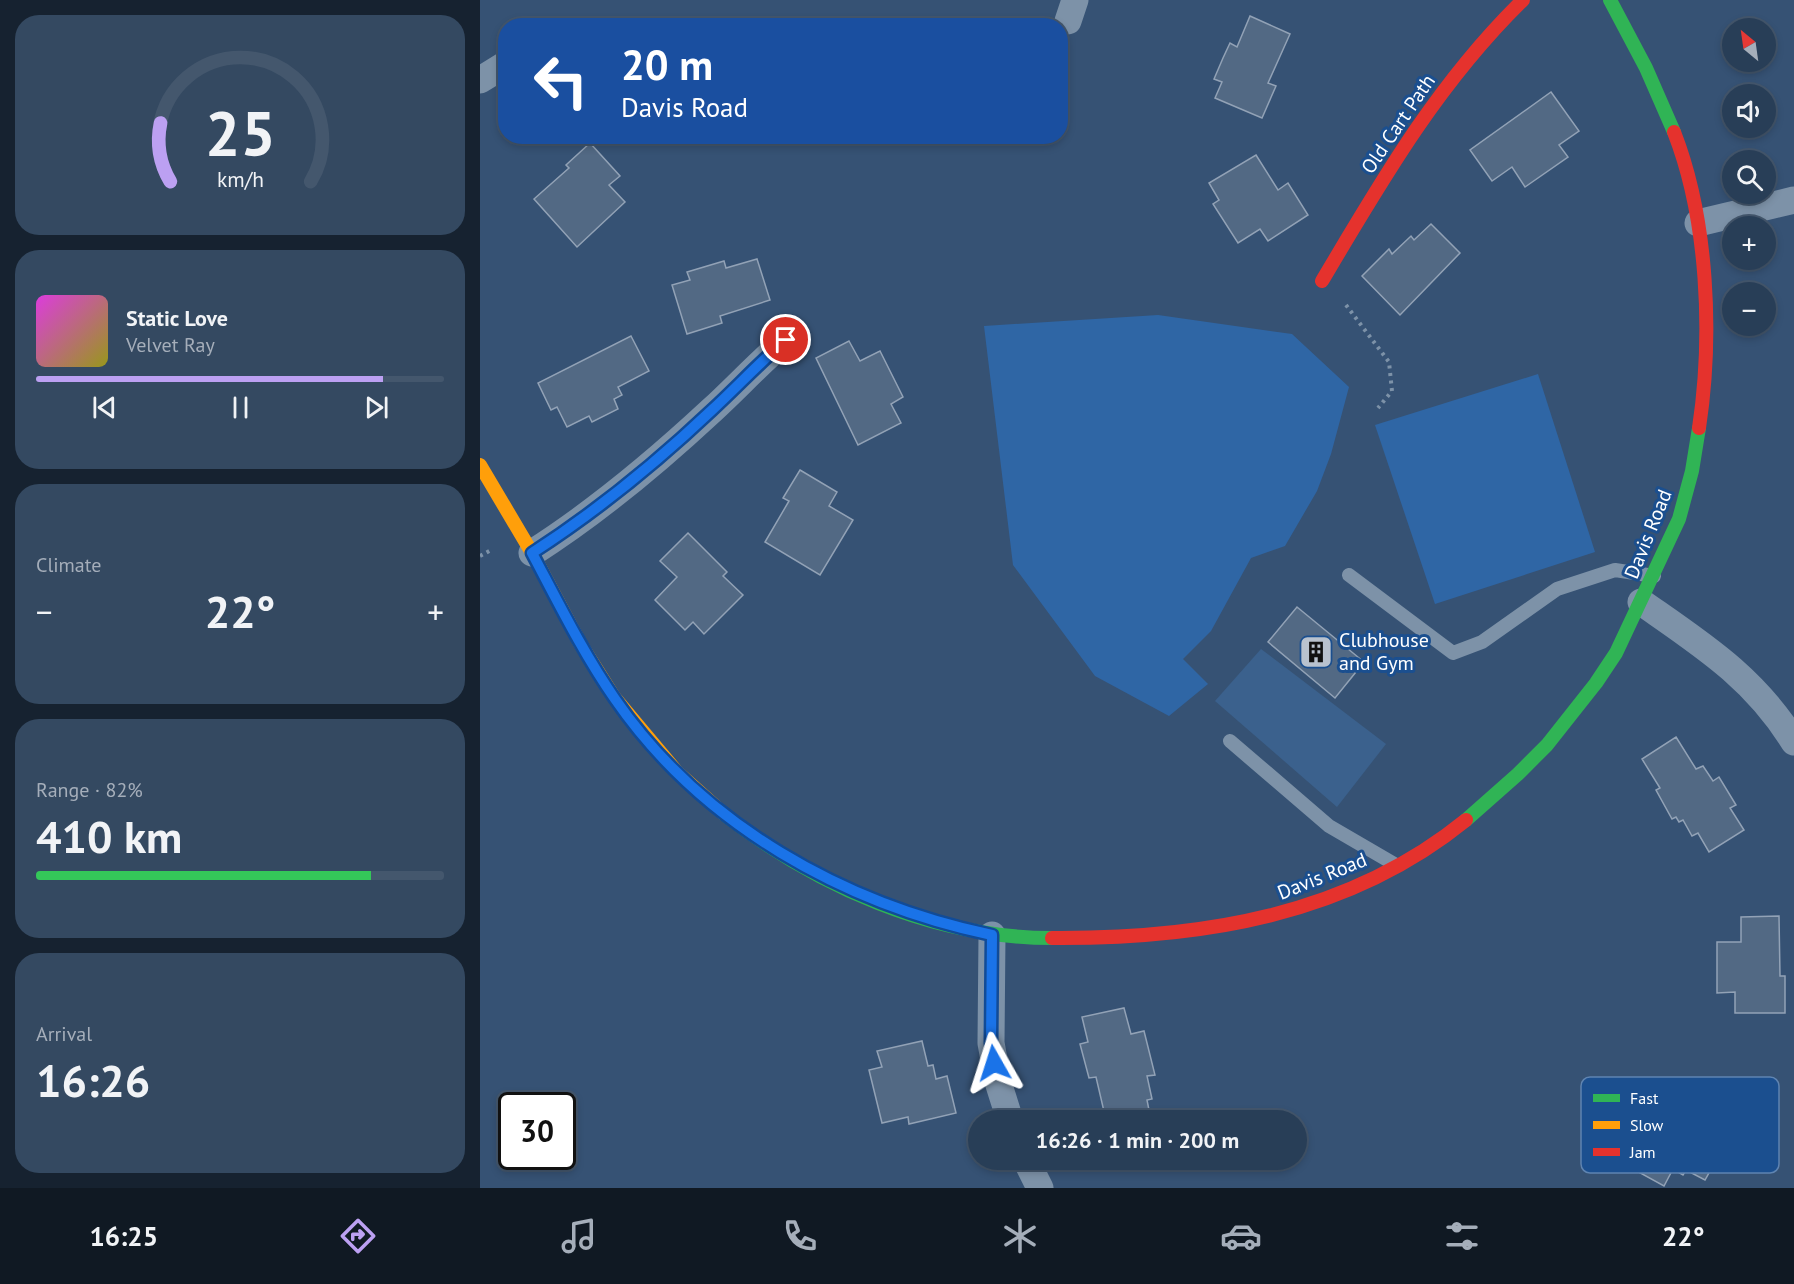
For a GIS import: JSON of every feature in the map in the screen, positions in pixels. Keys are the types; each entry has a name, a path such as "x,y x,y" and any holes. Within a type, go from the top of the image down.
{"street":[{"name":"Old Cart Path","path":"1322,281 1410,137 1457,71 1499,21 1523,0"},
{"name":"Davis Road","path":"480,465 532,553 581,645 616,700 646,738 690,785 750,834 821,877 897,910 948,926 992,935 1063,938 1134,938 1246,924 1301,909 1351,889 1398,866 1449,833 1500,791 1545,745 1616,653 1665,554 1686,500 1699,429 1704,382 1706,323 1698,223 1692,188 1675,138 1636,46 1610,0"},
{"path":"480,80 498,69"},
{"path":"1698,223 1794,200"},
{"path":"532,553 585,519 712,410 786,340"},
{"path":"1641,602 1716,654 1756,691 1794,742"},
{"path":"992,935 991,1043 998,1082 1007,1110"},
{"path":"1031,1170 1040,1188"}],"lane":[{"path":"1349,575 1454,653 1482,642 1557,590 1615,570 1654,576"},
{"path":"1230,741 1329,826 1398,866"}],"path":[{"path":"1322,281 1348,307 1389,363 1392,391 1378,408"}],"shaded area":[{"path":"1158,315 1292,334 1349,387 1331,454 1317,491 1285,546 1251,558 1211,631 1183,659 1208,684 1169,716 1095,676 1013,565 984,326"},
{"path":"1538,374 1595,552 1435,604 1375,425"},
{"path":"1261,649 1386,744 1337,807 1215,701"}],"building":[{"path":"1250,16 1290,34 1268,83 1276,86 1262,118 1215,98 1222,82 1214,79 1230,43 1237,47"},
{"path":"1551,92 1579,131 1559,145 1568,157 1525,187 1512,167 1492,181 1470,150"},
{"path":"591,144 620,176 609,185 625,202 577,247 534,199 569,168 566,165"},
{"path":"1256,155 1278,190 1288,183 1308,215 1268,241 1260,229 1238,243 1213,204 1219,200 1209,183"},
{"path":"1431,224 1460,253 1400,315 1362,276 1389,249 1392,254 1411,236 1414,240"},
{"path":"757,259 770,300 720,316 722,323 687,334 672,285 690,280 687,272 724,261 726,268"},
{"path":"631,336 649,371 618,387 622,395 614,399 618,409 592,422 589,416 567,427 557,407 551,410 538,383"},
{"path":"849,341 860,361 880,351 903,397 891,404 901,423 858,445 816,358"},
{"path":"800,470 837,492 829,506 853,520 820,575 765,542 789,501 783,498"},
{"path":"688,533 727,572 723,576 743,595 704,634 693,622 685,630 655,600 677,577 660,561"},
{"name":"Clubhouse and Gym","path":"1297,607 1364,662 1335,698 1268,642"},
{"path":"1676,737 1696,769 1703,766 1713,781 1719,777 1736,805 1730,808 1744,830 1709,852 1698,833 1692,836 1683,820 1679,822 1676,817 1672,819 1656,790 1660,788 1642,759"},
{"path":"1779,916 1780,976 1785,976 1785,1013 1735,1013 1735,992 1717,993 1717,942 1741,942 1741,917"},
{"path":"1124,1008 1131,1034 1144,1031 1155,1075 1147,1076 1152,1099 1147,1100 1149,1110 1104,1110 1096,1077 1089,1078 1080,1044 1088,1042 1082,1017"},
{"path":"922,1041 928,1066 933,1065 936,1079 947,1076 956,1113 909,1124 908,1117 882,1123 869,1070 882,1067 877,1051"},
{"path":"1640,1173 1671,1173 1664,1186"},
{"path":"1692,1173 1709,1173 1705,1180"}],"traffic: fast":[{"path":"1610,0 1646,68 1674,132"},
{"path":"1466,820 1547,745 1596,683 1616,653 1679,519 1692,471 1699,428"},
{"path":"724,814 798,864 878,903 920,918 963,929 1007,936 1052,938"}],"traffic: slow":[{"path":"480,465 535,558 580,643 614,697 677,772 724,814"}],"traffic: jam":[{"path":"1322,281 1367,206 1438,99 1492,32 1523,0"},
{"path":"1674,132 1685,166 1701,239 1706,355 1699,428"},
{"path":"1052,938 1163,933 1217,926 1270,915 1322,900 1372,879 1420,853 1466,820"}],"place":[{"name":"Clubhouse and Gym","path":"1316,652"}],"route":[{"path":"786,340 712,410 585,519 532,553 581,645 616,700 646,738 690,785 750,834 821,877 897,910 948,926 992,935 991,1043 994,1063"}]}
